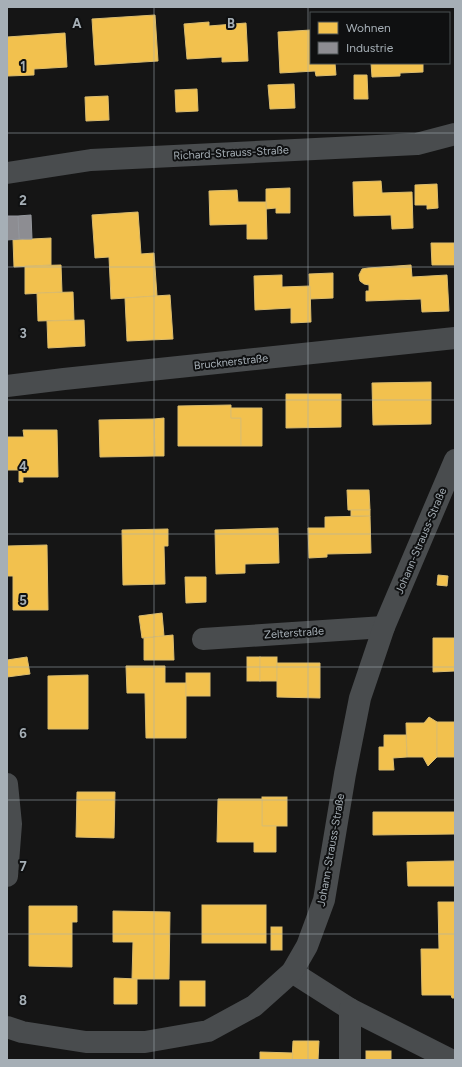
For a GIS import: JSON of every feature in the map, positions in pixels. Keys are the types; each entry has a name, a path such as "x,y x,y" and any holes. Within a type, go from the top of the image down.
{"street":[{"name":"Richard-Strauss-Straße","path":"7,173 91,160 417,144 455,134"},
{"name":"Brucknerstraße","path":"7,386 455,338"},
{"name":"Johann-Strauss-Straße","path":"7,1027 22,1032 86,1042 145,1042 208,1031 254,1006 292,972 308,946 324,900 344,774 360,698 384,626 455,460"},
{"name":"Zelterstraße","path":"204,639 384,626"},
{"path":"7,784 11,824 7,876"},
{"path":"292,972 350,1009 451,1060"},
{"path":"350,1009 350,1060"}],"building: Wohnen":[{"path":"155,15 158,61 95,65 92,19"},
{"path":"209,22 209,26 246,23 248,61 222,62 222,57 187,59 184,24"},
{"path":"310,30 310,64 335,64 336,75 316,76 315,71 280,73 278,32"},
{"path":"65,33 67,67 34,69 34,75 8,76 7,37"},
{"path":"371,64 423,64 423,72 400,73 400,76 372,77"},
{"path":"354,75 367,75 368,99 354,99"},
{"path":"294,84 295,108 270,109 268,85"},
{"path":"197,89 198,111 176,112 175,90"},
{"path":"108,96 109,120 86,121 85,97"},
{"path":"381,181 382,193 412,192 413,228 392,229 391,215 354,216 353,182"},
{"path":"437,184 438,208 427,209 427,205 415,205 415,185"},
{"path":"290,188 290,213 276,213 276,208 266,209 266,189"},
{"path":"237,190 238,202 266,202 267,239 247,239 247,224 210,225 209,191"},
{"path":"138,212 141,254 154,253 157,296 111,299 109,257 95,258 92,215"},
{"path":"51,238 51,265 14,267 13,240"},
{"path":"431,243 454,243 455,265 432,265"},
{"path":"61,265 62,292 25,294 25,266"},
{"path":"411,265 412,277 447,275 449,311 422,312 421,299 366,301 366,291 369,291 369,285 360,281 359,275 362,269"},
{"path":"333,273 333,298 310,299 309,274"},
{"path":"282,275 282,287 310,286 311,322 291,323 291,308 255,310 254,276"},
{"path":"73,292 74,320 38,321 37,293"},
{"path":"170,295 173,339 127,341 125,298"},
{"path":"84,320 85,346 48,348 47,321"},
{"path":"431,382 431,424 373,425 372,383"},
{"path":"286,394 341,394 341,427 286,428"},
{"path":"231,405 231,418 241,418 241,446 178,446 178,406"},
{"path":"231,408 262,408 262,446 241,446 241,418 231,418"},
{"path":"164,418 164,456 155,456 154,419"},
{"path":"154,419 155,456 100,457 99,420"},
{"path":"23,430 57,430 58,477 23,477 23,482 19,482 19,470 7,470 7,437 24,437"},
{"path":"347,490 369,490 370,510 348,510"},
{"path":"351,510 370,510 370,516 351,516"},
{"path":"370,516 371,553 327,554 327,557 309,558 308,528 325,528 325,517"},
{"path":"278,528 279,563 245,564 245,573 216,574 215,530"},
{"path":"168,529 168,546 164,546 165,584 123,585 122,530"},
{"path":"47,545 48,610 13,610 13,576 7,576 7,546"},
{"path":"438,575 448,576 447,586 437,585"},
{"path":"185,577 206,577 206,602 186,603"},
{"path":"162,613 164,636 142,638 139,616"},
{"path":"173,635 174,660 144,660 144,638"},
{"path":"433,638 455,638 455,671 433,672"},
{"path":"27,657 30,674 7,677 7,660"},
{"path":"247,657 260,657 260,681 247,681"},
{"path":"260,657 277,657 277,681 260,681"},
{"path":"277,663 320,663 320,698 277,697"},
{"path":"126,666 165,666 165,683 186,683 186,738 146,738 145,693 127,693"},
{"path":"186,673 210,673 210,696 186,696"},
{"path":"88,675 88,729 48,729 48,676"},
{"path":"429,717 437,722 437,757 428,766 423,757 407,757 406,723 424,723"},
{"path":"437,722 455,722 455,757 437,757"},
{"path":"384,735 406,735 407,757 393,758 394,770 379,770 379,747 384,747"},
{"path":"77,792 115,792 114,838 76,837"},
{"path":"262,797 287,797 287,826 262,826"},
{"path":"218,799 262,799 262,826 276,826 276,852 254,852 254,842 217,842"},
{"path":"373,812 455,812 455,834 373,835"},
{"path":"455,861 455,886 408,886 407,862"},
{"path":"438,902 455,902 455,998 452,998 451,995 422,995 421,949 439,949"},
{"path":"202,905 266,905 266,943 202,943"},
{"path":"29,906 77,906 77,922 72,922 72,967 29,966"},
{"path":"113,911 170,912 169,979 132,979 133,942 113,942"},
{"path":"271,927 282,927 282,950 271,950"},
{"path":"114,978 137,979 137,1004 114,1004"},
{"path":"180,981 205,981 205,1006 180,1006"},
{"path":"293,1041 319,1041 318,1060 292,1060"},
{"path":"366,1051 391,1051 391,1060 366,1060"},
{"path":"260,1052 293,1053 292,1060 260,1060"}],"building: Industrie":[{"path":"31,215 32,239 19,239 18,216"},
{"path":"7,216 18,216 19,239 7,240"}]}
